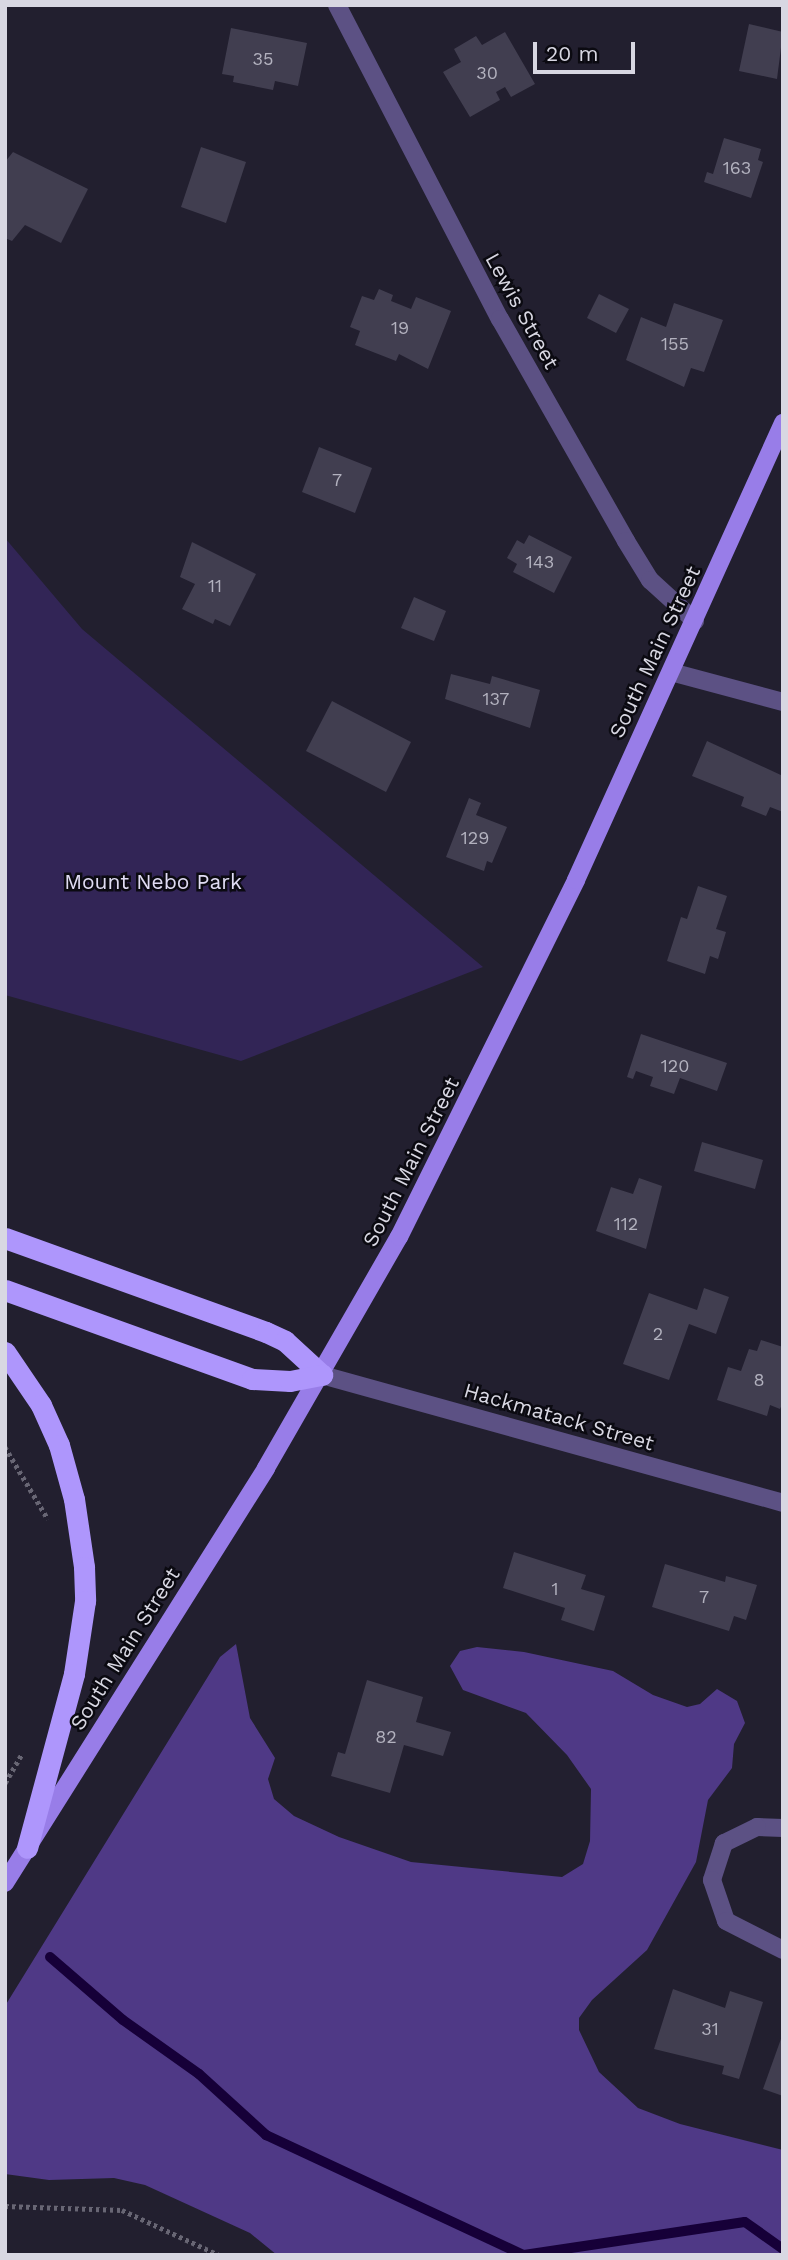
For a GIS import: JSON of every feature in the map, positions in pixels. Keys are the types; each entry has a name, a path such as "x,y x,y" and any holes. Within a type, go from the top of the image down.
{"highway":[{"path":"5,1238 266,1332 285,1341 322,1375"},
{"path":"5,1290 252,1379 290,1381 322,1375"},
{"path":"5,1352 41,1405 59,1445 74,1499 85,1567 74,1674 27,1848"}],"main road":[{"name":"South Main Street","path":"5,1883 322,1375 456,1125 695,621 783,423"}],"street":[{"name":"Lewis Street","path":"337,5 486,295 626,541 650,580 695,621"},
{"path":"671,672 783,702"},
{"name":"Hackmatack Street","path":"322,1375 783,1503"},
{"path":"783,1828 757,1827 724,1843 712,1880 726,1922 783,1950"}],"path":[{"path":"5,1447 36,1494 51,1530"},
{"path":"5,1783 26,1746"},
{"path":"5,2206 122,2210 219,2255"}],"green space":[{"name":"Mount Nebo Park","path":"5,538 82,629 483,967 241,1061 5,995"}],"shaded area":[{"path":"236,1644 250,1718 275,1758 268,1779 274,1799 294,1816 339,1837 411,1862 562,1877 583,1864 590,1841 591,1789 567,1755 526,1713 463,1690 450,1666 460,1651 477,1647 524,1652 613,1671 653,1695 687,1707 700,1704 717,1689 737,1701 745,1723 734,1744 732,1768 708,1800 696,1862 647,1950 592,2000 579,2018 579,2030 599,2072 638,2108 680,2124 783,2150 783,2255 277,2255 250,2233 145,2185 114,2178 49,2180 5,2174 5,2006 220,1657"}],"building":[{"path":"749,24 783,32 777,79 739,71"},
{"path":"231,28 307,43 298,86 275,81 273,90 233,82 234,76 222,74"},
{"path":"505,32 535,84 511,97 505,87 496,92 500,100 470,117 443,72 461,62 454,49 476,36 482,45"},
{"path":"724,138 761,149 758,160 763,162 751,198 704,182 707,172 713,174"},
{"path":"201,147 246,162 226,223 181,207"},
{"path":"13,152 88,189 61,243 25,225 12,241 5,238 5,162"},
{"path":"379,289 393,295 391,301 411,309 416,297 451,311 428,369 399,354 396,361 355,345 360,331 350,327 362,296 374,300"},
{"path":"599,294 629,309 616,333 587,318"},
{"path":"674,303 723,320 704,372 691,368 684,387 626,360 641,317 666,327"},
{"path":"319,447 372,468 355,513 302,492"},
{"path":"529,535 572,557 554,593 513,572 517,564 507,558 517,540 524,544"},
{"path":"192,542 256,574 230,626 215,619 213,624 182,609 195,584 180,577"},
{"path":"414,597 446,611 434,641 401,628"},
{"path":"451,674 490,684 492,676 540,690 530,728 445,699"},
{"path":"332,701 411,742 386,792 306,751"},
{"path":"707,741 783,776 783,812 770,807 766,816 741,806 744,797 692,776"},
{"path":"469,798 481,803 476,815 507,827 492,863 487,861 484,871 446,857"},
{"path":"698,886 727,896 716,929 726,932 718,959 710,956 705,974 667,961 681,917 687,919"},
{"path":"641,1034 727,1063 717,1091 680,1078 674,1094 650,1086 653,1077 636,1071 633,1079 627,1077"},
{"path":"702,1142 763,1160 755,1189 694,1171"},
{"path":"639,1178 662,1186 646,1249 596,1231 611,1187 633,1194"},
{"path":"704,1288 729,1297 716,1334 689,1324 669,1380 623,1364 649,1293 697,1310"},
{"path":"761,1340 783,1347 783,1402 780,1409 770,1405 767,1416 717,1400 728,1367 741,1371 749,1349 757,1351"},
{"path":"514,1552 586,1575 581,1589 605,1596 594,1631 561,1620 565,1608 503,1588"},
{"path":"665,1564 725,1582 726,1576 757,1585 746,1620 734,1616 729,1631 652,1607"},
{"path":"367,1680 423,1697 416,1722 451,1732 443,1756 404,1745 390,1793 331,1776 338,1752 345,1754"},
{"path":"673,1989 725,2008 730,1991 763,2002 739,2079 722,2074 724,2066 654,2049"},
{"path":"783,2036 783,2096 763,2089"}],"waterway":[{"path":"50,1957 123,2020 199,2074 266,2135 523,2255"},
{"path":"524,2255 745,2222 783,2249"}]}
